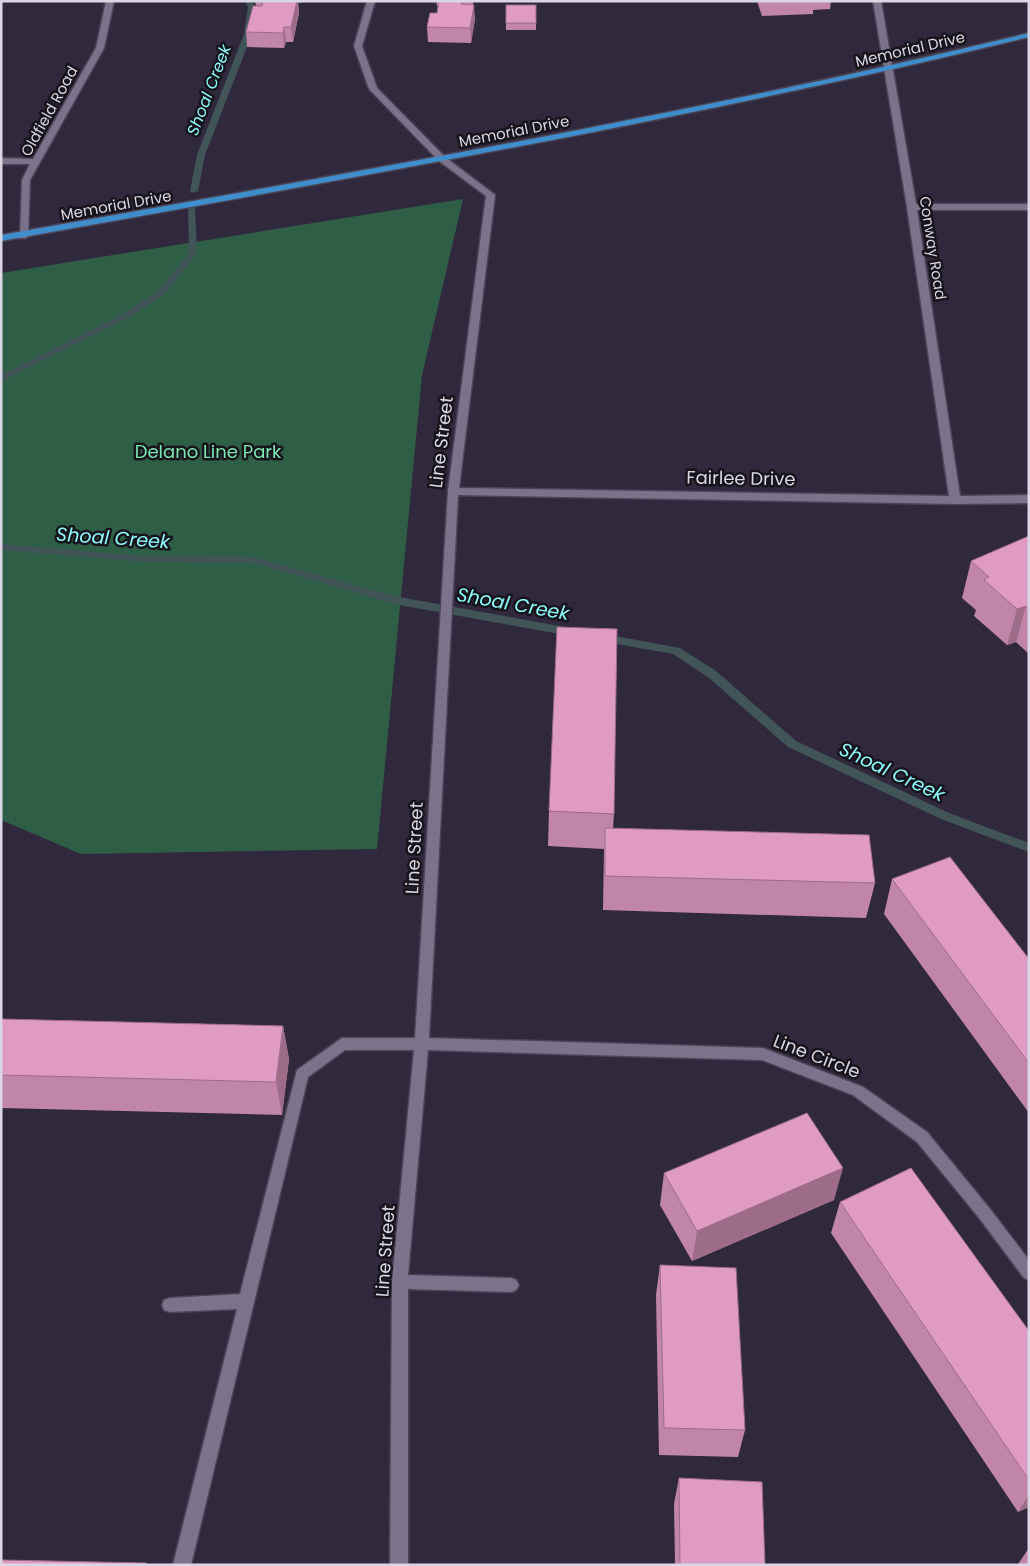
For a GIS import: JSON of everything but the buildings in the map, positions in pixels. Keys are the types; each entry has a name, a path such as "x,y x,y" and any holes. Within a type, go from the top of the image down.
{"main road":[{"name":"Memorial Drive","path":"1,238 23,236 442,159 889,69 1029,35"}],"street":[{"name":"Oldfield Road","path":"23,236 26,180 100,48 110,1"},
{"path":"371,1 358,46 373,89 442,159"},
{"name":"Conway Road","path":"877,1 912,207 955,500"},
{"name":"Line Street","path":"399,1565 400,1282 422,1043 453,490 491,195 442,159"},
{"path":"1,161 36,162"},
{"path":"912,207 1029,207"},
{"name":"Fairlee Drive","path":"453,490 955,500 1029,499"},
{"name":"Line Circle","path":"182,1565 302,1074 342,1044 422,1043 763,1054 858,1091 922,1137 985,1214 1029,1273"},
{"path":"400,1282 511,1284"},
{"path":"170,1305 245,1301"}],"green space":[{"name":"Delano Line Park","path":"463,199 422,375 377,849 81,854 1,820 1,273"}],"waterway":[{"name":"Shoal Creek","path":"194,191 201,155 248,34 252,7 248,1"},
{"name":"Shoal Creek","path":"1,379 122,318 161,293 193,253 191,207"},
{"name":"Shoal Creek","path":"1,547 146,559 253,560 399,601 571,632"},
{"name":"Shoal Creek","path":"604,638 676,651 712,674 792,744 945,816 1029,848"}]}
